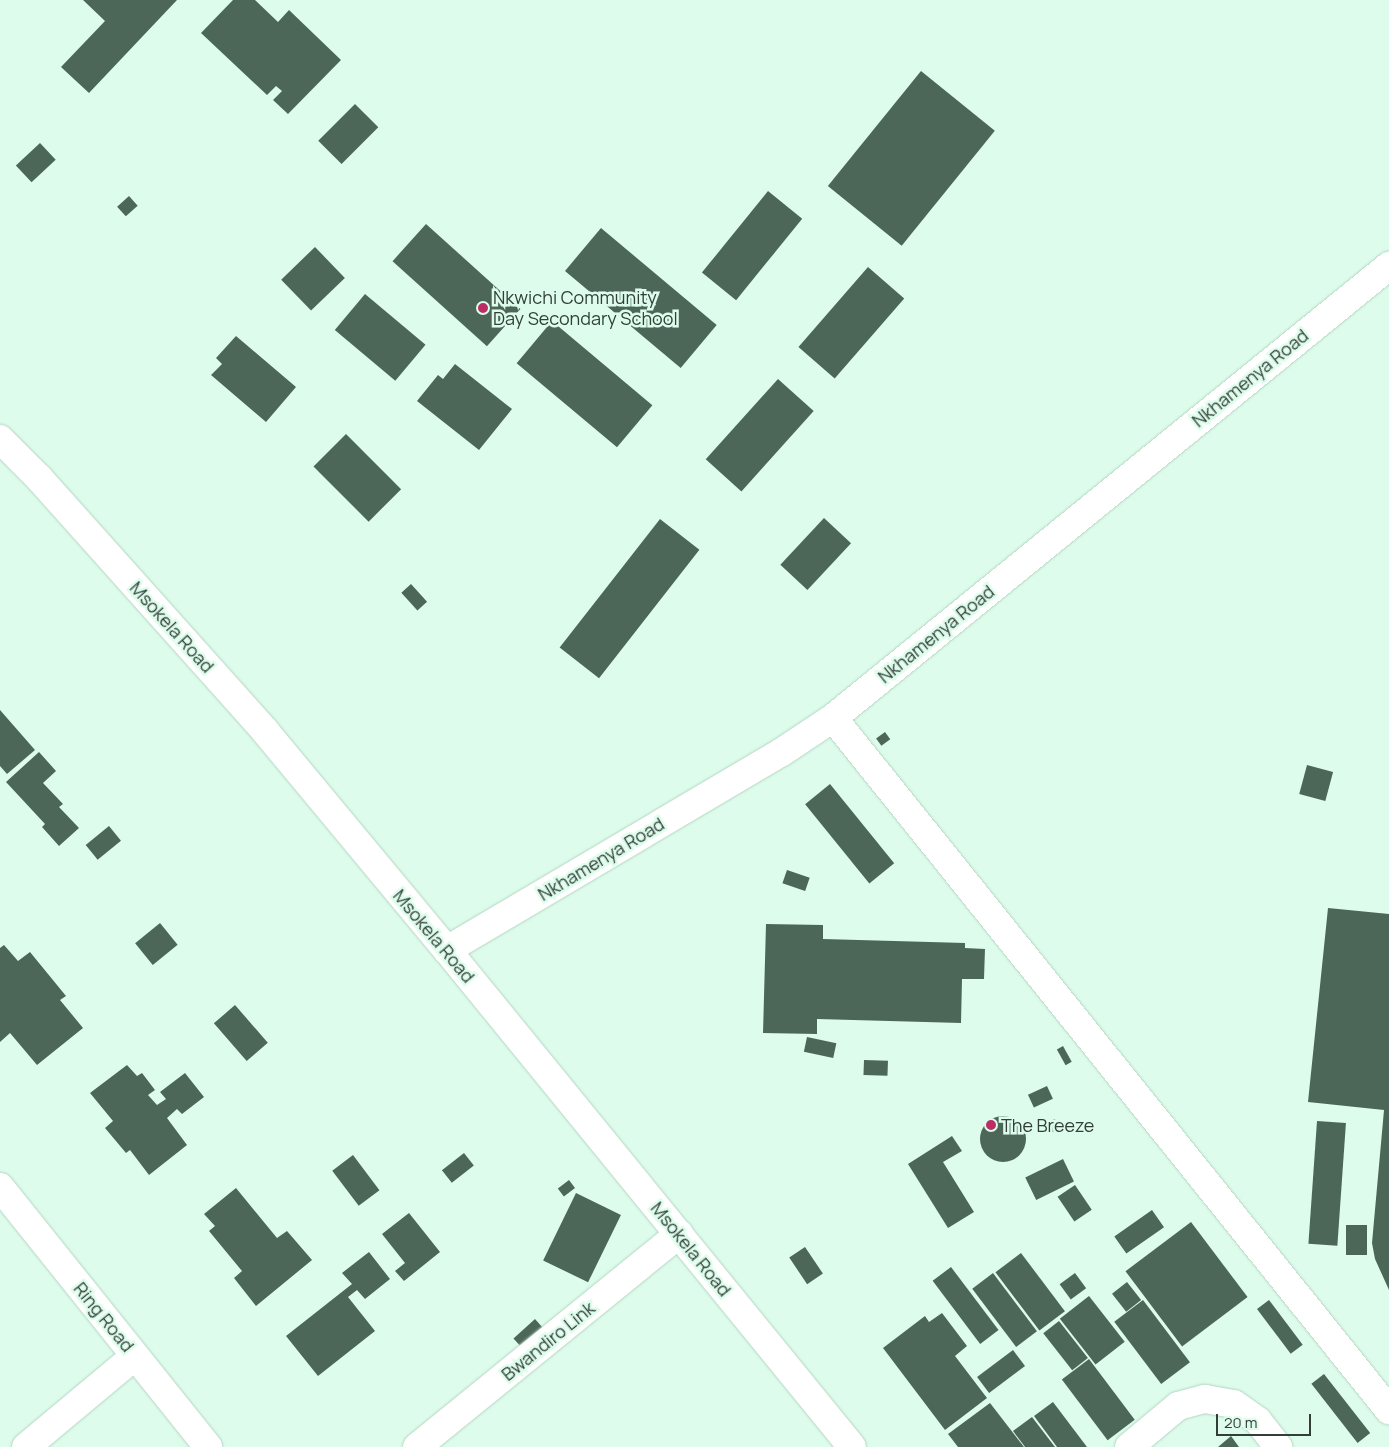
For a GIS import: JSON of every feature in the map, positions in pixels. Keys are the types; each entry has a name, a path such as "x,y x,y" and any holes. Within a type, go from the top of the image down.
{"street":[{"name":"Nkhamenya Road","path":"447,950 782,752 832,718 1389,266"},
{"name":"Msokela Road","path":"0,439 39,478 265,731 447,950 852,1447"},
{"path":"832,718 1389,1410"},
{"name":"Ring Road","path":"0,1187 208,1447"},
{"name":"Bwandiro Link","path":"417,1447 679,1234"},
{"path":"26,1447 135,1356"},
{"path":"1129,1447 1178,1406 1205,1399 1234,1404 1258,1421 1278,1447"}],"building":[{"path":"83,0 177,0 89,93 61,67 105,21"},
{"path":"233,0 255,0 278,22 289,10 341,60 288,114 273,100 282,91 276,86 267,95 201,33"},
{"path":"921,71 995,131 902,246 828,186"},
{"path":"355,104 378,127 342,164 318,141"},
{"path":"40,143 56,160 32,182 16,166"},
{"path":"768,191 802,219 736,300 702,273"},
{"path":"129,196 138,206 126,216 117,207"},
{"path":"426,224 520,309 487,346 393,261"},
{"path":"601,228 717,325 681,368 565,271"},
{"path":"315,247 345,278 311,311 281,280"},
{"path":"868,267 904,298 835,378 798,347"},
{"path":"365,294 426,345 395,381 335,330"},
{"path":"552,321 652,405 617,447 517,363"},
{"path":"236,336 296,387 266,422 211,375 222,364 216,358"},
{"path":"455,364 512,409 479,450 417,401 438,375 443,379"},
{"path":"778,379 814,411 741,491 706,459"},
{"path":"346,434 401,489 369,522 313,467"},
{"path":"824,518 851,543 807,590 780,565"},
{"path":"660,519 699,550 599,678 560,647"},
{"path":"411,584 427,602 417,611 401,593"},
{"path":"0,710 35,750 7,774 0,766"},
{"path":"885,732 890,739 881,746 876,738"},
{"path":"39,752 56,771 43,783 63,804 59,807 79,828 59,846 42,827 45,824 6,782"},
{"path":"1307,765 1333,772 1325,801 1299,794"},
{"path":"830,784 894,863 869,883 805,804"},
{"path":"109,826 121,841 98,860 86,845"},
{"path":"787,870 810,878 805,891 782,883"},
{"path":"1328,908 1389,914 1389,1290 1375,1259 1372,1243 1384,1110 1308,1102"},
{"path":"160,923 178,945 153,965 135,943"},
{"path":"766,924 823,925 823,939 965,943 965,948 985,949 984,979 962,979 961,1023 817,1019 817,1034 763,1033"},
{"path":"4,945 18,961 30,952 66,996 60,1000 83,1028 37,1065 10,1033 0,1042 0,948"},
{"path":"235,1005 268,1043 247,1061 214,1023"},
{"path":"807,1037 836,1043 833,1058 804,1052"},
{"path":"1063,1046 1072,1062 1066,1065 1057,1049"},
{"path":"864,1060 888,1061 887,1076 863,1075"},
{"path":"127,1065 137,1076 142,1073 155,1090 148,1095 157,1105 166,1099 160,1092 185,1073 204,1097 182,1114 177,1109 167,1118 187,1145 149,1175 130,1150 126,1153 105,1128 113,1121 90,1093"},
{"path":"1047,1086 1053,1099 1034,1108 1028,1095"},
{"path":"1003,1116 1016,1120 1022,1126 1026,1139 1022,1152 1016,1158 1003,1162 990,1158 984,1152 980,1139 984,1126 990,1120"},
{"path":"1055,1119 1059,1129 1049,1133 1045,1123"},
{"path":"1317,1121 1346,1123 1337,1246 1308,1244"},
{"path":"952,1136 962,1151 943,1162 974,1212 948,1228 908,1164"},
{"path":"464,1153 474,1166 452,1183 442,1170"},
{"path":"353,1155 379,1190 359,1206 332,1171"},
{"path":"1063,1159 1074,1181 1036,1200 1025,1177"},
{"path":"569,1180 575,1188 564,1196 558,1188"},
{"path":"1075,1185 1092,1210 1074,1222 1058,1197"},
{"path":"236,1188 277,1238 287,1231 312,1260 256,1306 234,1278 242,1271 209,1231 215,1226 204,1214"},
{"path":"576,1193 621,1215 588,1282 543,1260"},
{"path":"1152,1210 1164,1227 1126,1254 1114,1236"},
{"path":"409,1213 440,1252 404,1281 395,1271 405,1263 382,1234"},
{"path":"1191,1222 1248,1297 1182,1346 1126,1271"},
{"path":"1346,1225 1367,1225 1367,1255 1346,1255"},
{"path":"805,1247 823,1274 807,1284 789,1258"},
{"path":"369,1252 390,1279 365,1299 357,1290 348,1297 375,1331 318,1376 286,1336 352,1284 342,1273"},
{"path":"1021,1253 1065,1311 1039,1331 995,1272"},
{"path":"951,1267 999,1330 980,1344 933,1281"},
{"path":"993,1273 1037,1331 1016,1347 972,1289"},
{"path":"1075,1273 1086,1288 1071,1300 1060,1284"},
{"path":"1127,1282 1141,1300 1126,1312 1112,1294"},
{"path":"1089,1296 1125,1342 1096,1364 1060,1319"},
{"path":"1143,1300 1190,1362 1161,1384 1114,1322"},
{"path":"1269,1300 1303,1345 1291,1354 1257,1309"},
{"path":"942,1313 967,1346 955,1356 987,1398 945,1430 883,1348 925,1316 929,1322"},
{"path":"535,1319 543,1328 521,1347 513,1338"},
{"path":"1059,1321 1088,1358 1072,1370 1043,1333"},
{"path":"1013,1350 1025,1366 989,1393 977,1377"},
{"path":"1089,1359 1135,1420 1108,1440 1062,1379"},
{"path":"1324,1374 1370,1433 1358,1443 1311,1384"},
{"path":"1053,1402 1087,1447 1057,1447 1034,1416"},
{"path":"990,1403 1024,1447 958,1447 948,1434"},
{"path":"1032,1417 1055,1447 1025,1447 1013,1431"},
{"path":"1231,1436 1239,1447 1218,1447"}],"place":[{"name":"Nkwichi Community Day Secondary School","path":"483,308"},
{"name":"The Breeze","path":"991,1125"}]}
